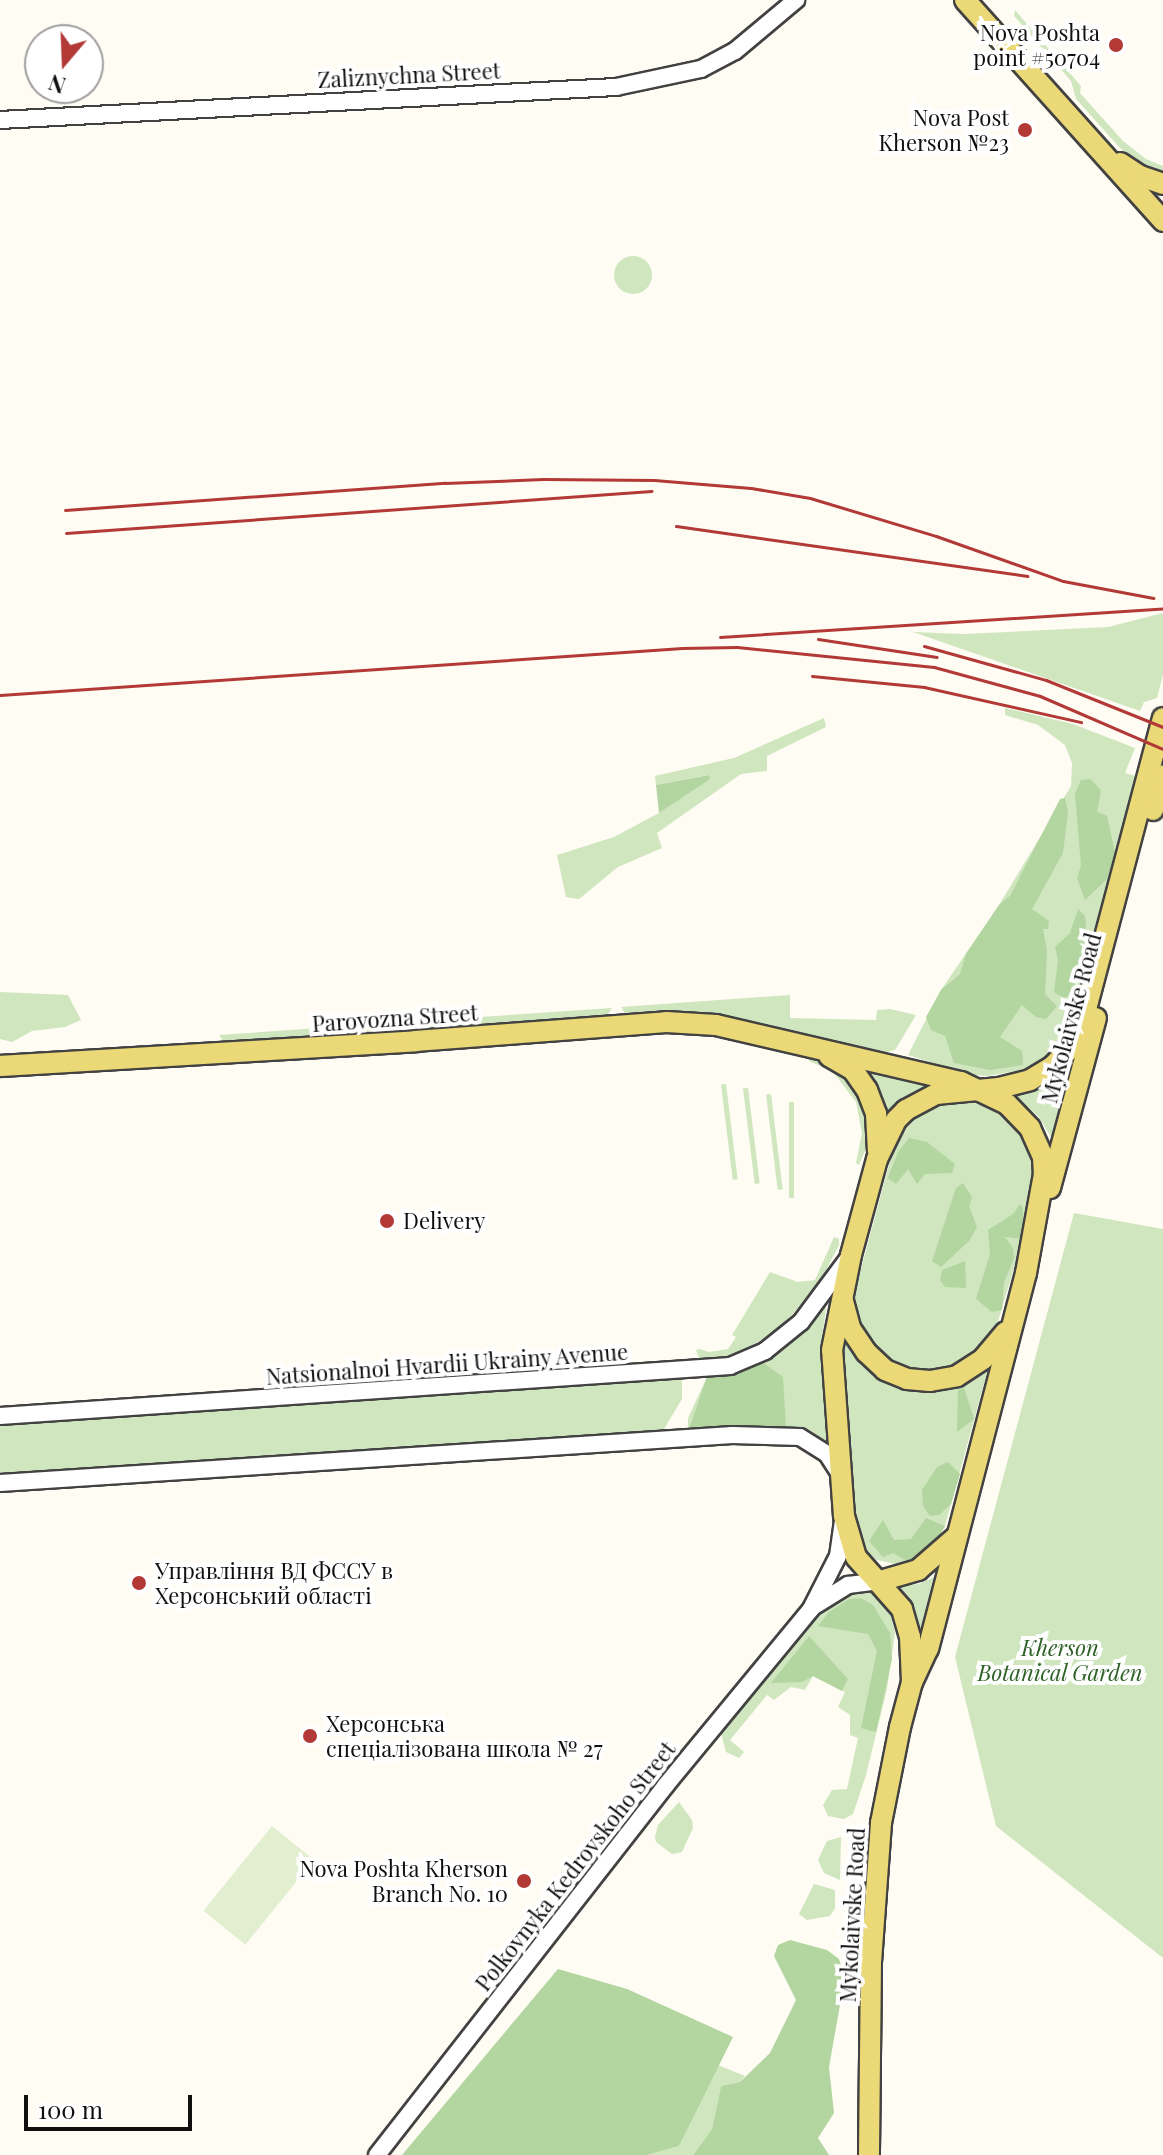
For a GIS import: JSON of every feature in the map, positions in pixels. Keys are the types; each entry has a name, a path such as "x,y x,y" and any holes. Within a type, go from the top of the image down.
{"main road":[{"path":"965,0 1163,221"},
{"path":"1100,150 1140,176 1163,184"},
{"name":"Mykolaivske Road","path":"979,1090 1030,1080 1053,1066 1073,1045 1085,1013 1163,718"},
{"name":"Mykolaivske Road","path":"1026,1273 1163,775"},
{"name":"Parovozna Street","path":"0,1066 666,1022 716,1025 901,1066 979,1090"},
{"name":"Parovozna Street","path":"791,1042 844,1063 860,1079 876,1114 877,1159"},
{"path":"979,1090 1007,1104 1020,1116 1030,1128 1043,1157 1042,1193 1026,1273 1009,1329 983,1359 957,1376 930,1381 907,1379 885,1370 866,1352 850,1328 841,1293 877,1159 891,1129 906,1110 936,1094 979,1090"},
{"name":"Mykolaivske Road","path":"841,1293 832,1350 844,1516 856,1557 902,1609 907,1622 912,1682"},
{"name":"Mykolaivske Road","path":"869,2155 871,1961 881,1823 912,1682 928,1648 1009,1329"},
{"path":"880,1581 918,1570 937,1557 956,1537"}],"street":[{"name":"Zaliznychna Street","path":"0,120 616,87 701,69 735,51 796,0"},
{"name":"Natsionalnoi Hvardii Ukrainy Avenue","path":"0,1416 730,1366 765,1351 801,1322 851,1255"},
{"path":"0,1483 745,1435 800,1437 827,1454 841,1476"},
{"name":"Polkovnyka Kedrovskoho Street","path":"377,2155 666,1785 811,1609 838,1556 844,1516"},
{"name":"Polkovnyka Kedrovskoho Street","path":"811,1609 848,1585 880,1581"}],"green space":[{"path":"1015,10 1081,86 1080,93 1123,141 1146,159 1163,166 1163,172 1135,160 1120,148 1076,99 1071,81 1014,16"},
{"path":"633,256 646,262 652,275 646,288 633,294 620,288 614,275 620,262"},
{"path":"1163,613 1163,675 1157,698 1144,702 1140,711 913,632 964,634 1108,627"},
{"path":"1005,708 1073,724 1135,748 1125,773 1139,777 1072,1028 1058,1051 1033,1068 988,1076 971,1075 908,1055 941,990 999,905 1071,786 1072,763 1065,745 1038,725 1005,715"},
{"path":"824,718 826,727 767,756 767,771 741,774 657,833 662,848 618,867 579,899 566,897 557,855 614,837 659,813 709,778 708,775 656,785 655,776 734,758"},
{"path":"709,775 710,779 659,813 656,785"},
{"path":"1090,779 1101,790 1097,812 1107,816 1115,853 1107,879 1085,900 1077,878 1081,866 1075,794 1081,780"},
{"path":"1065,798 1068,812 1063,853 1032,909 1049,921 1048,929 1043,929 1047,951 1045,994 1057,1006 1046,1019 1036,1017 1022,1005 1000,1037 1022,1051 1023,1065 990,1070 954,1063 945,1036 931,1030 926,1017 941,990 960,974 966,954 999,905 1010,896 1060,799"},
{"path":"1078,909 1085,916 1087,944 1073,993 1064,998 1054,992 1058,960 1055,947 1070,933"},
{"path":"0,992 68,995 81,1020 65,1027 32,1031 12,1042 0,1039"},
{"path":"790,995 790,1018 876,1020 877,1010 890,1009 916,1015 895,1050 879,1054 627,1016 621,1007"},
{"path":"612,1008 606,1017 426,1030 420,1021"},
{"path":"407,1022 399,1035 225,1044 219,1035"},
{"path":"1080,1051 1055,1144 1039,1117 1011,1093"},
{"path":"812,1055 831,1063 856,1086 867,1114 868,1144 859,1165 856,1163 862,1133 856,1102 833,1072 809,1061 808,1057"},
{"path":"862,1066 937,1084 913,1093 888,1117 883,1116"},
{"path":"726,1084 738,1179 733,1180 721,1085"},
{"path":"748,1088 760,1183 755,1184 743,1089"},
{"path":"771,1094 783,1189 778,1190 766,1095"},
{"path":"962,1100 1000,1110 1021,1128 1035,1153 1036,1196 992,1341 944,1376 888,1365 859,1332 852,1302 896,1139 921,1113 944,1102"},
{"path":"789,1102 794,1102 794,1198 789,1198"},
{"path":"909,1138 927,1142 955,1164 952,1173 925,1174 917,1184 908,1169 896,1184 888,1178 898,1152"},
{"path":"963,1183 972,1197 969,1206 977,1227 970,1240 941,1267 932,1261 956,1188"},
{"path":"1020,1204 1023,1208 1023,1239 1005,1237 1013,1248 1014,1258 1004,1283 1002,1310 992,1312 976,1299 990,1254 988,1230 1013,1214"},
{"name":"Kherson Botanical Garden","path":"1074,1213 1163,1229 1163,1958 996,1826 955,1657"},
{"path":"834,1237 839,1239 839,1245 822,1278 781,1328 736,1355 708,1361 699,1358 696,1350 709,1352 728,1349 736,1337 732,1335 770,1272 798,1282 815,1280"},
{"path":"965,1261 966,1288 945,1287 940,1280 942,1270"},
{"path":"823,1306 826,1308 822,1338 827,1443 793,1428 688,1432 688,1418 707,1377 749,1367 773,1355 799,1335"},
{"path":"845,1334 926,1391 954,1388 988,1369 945,1526 923,1558 900,1565 877,1560 867,1553 854,1533 842,1344"},
{"path":"762,1362 783,1377 786,1428 688,1432 707,1377"},
{"path":"682,1378 682,1399 661,1434 0,1477 0,1422"},
{"path":"964,1388 974,1419 957,1432 958,1390"},
{"path":"948,1462 960,1474 951,1504 939,1515 930,1516 923,1506 922,1490 937,1467"},
{"path":"926,1518 945,1526 932,1549 912,1564 893,1553 883,1557 869,1541 883,1520 894,1540 911,1539"},
{"path":"940,1576 924,1639 918,1638 900,1591 902,1586 919,1584"},
{"path":"862,1588 881,1599 891,1615 895,1633 887,1689 866,1775 853,1814 844,1819 828,1816 823,1805 832,1790 847,1789 858,1738 850,1735 850,1715 838,1707 845,1692 813,1676 805,1690 791,1687 774,1700 767,1695 730,1740 744,1752 739,1758 726,1752 721,1733 724,1725 826,1601"},
{"path":"861,1598 873,1605 890,1633 892,1659 876,1732 861,1728 877,1651 868,1634 818,1626 829,1612 849,1599"},
{"path":"809,1636 848,1679 842,1691 813,1676 802,1682 771,1683"},
{"path":"679,1802 692,1820 693,1828 682,1852 672,1854 656,1842 655,1837 658,1825"},
{"path":"272,1826 314,1860 245,1945 203,1911"},
{"path":"841,1837 840,1880 824,1873 818,1860 827,1841"},
{"path":"814,1884 835,1890 835,1908 830,1916 807,1920 799,1914"},
{"path":"790,1940 827,1950 839,1959 845,1977 829,2067 834,2113 818,2138 829,2155 693,2155 712,2129 721,2086 740,2082 770,2053 796,2000 774,1956 778,1945"},
{"path":"558,1969 627,1989 733,2037 679,2146 647,2155 402,2155"},
{"path":"718,2065 745,2076 740,2082 721,2086 712,2129 693,2155 647,2155 679,2146"}],"railway":[{"path":"65,510 445,483 543,479 654,480 751,488 810,498 936,536 1063,581 1153,598"},
{"path":"66,533 651,491"},
{"path":"676,526 1027,576"},
{"path":"720,637 1163,608"},
{"path":"818,639 937,657"},
{"path":"924,646 1046,680 1163,727"},
{"path":"0,695 682,648 737,647 934,667 1040,696 1163,749"},
{"path":"812,676 924,687 1081,722"}],"place":[{"name":"Nova Poshta point #50704","path":"1116,45"},
{"name":"Nova Post Kherson №23","path":"1025,130"},
{"name":"Delivery","path":"387,1221"},
{"name":"Управління ВД ФССУ в Херсонський області","path":"139,1583"},
{"name":"Херсонська спеціалізована школа № 27","path":"310,1736"},
{"name":"Nova Poshta Kherson Branch No. 10","path":"524,1881"}]}
